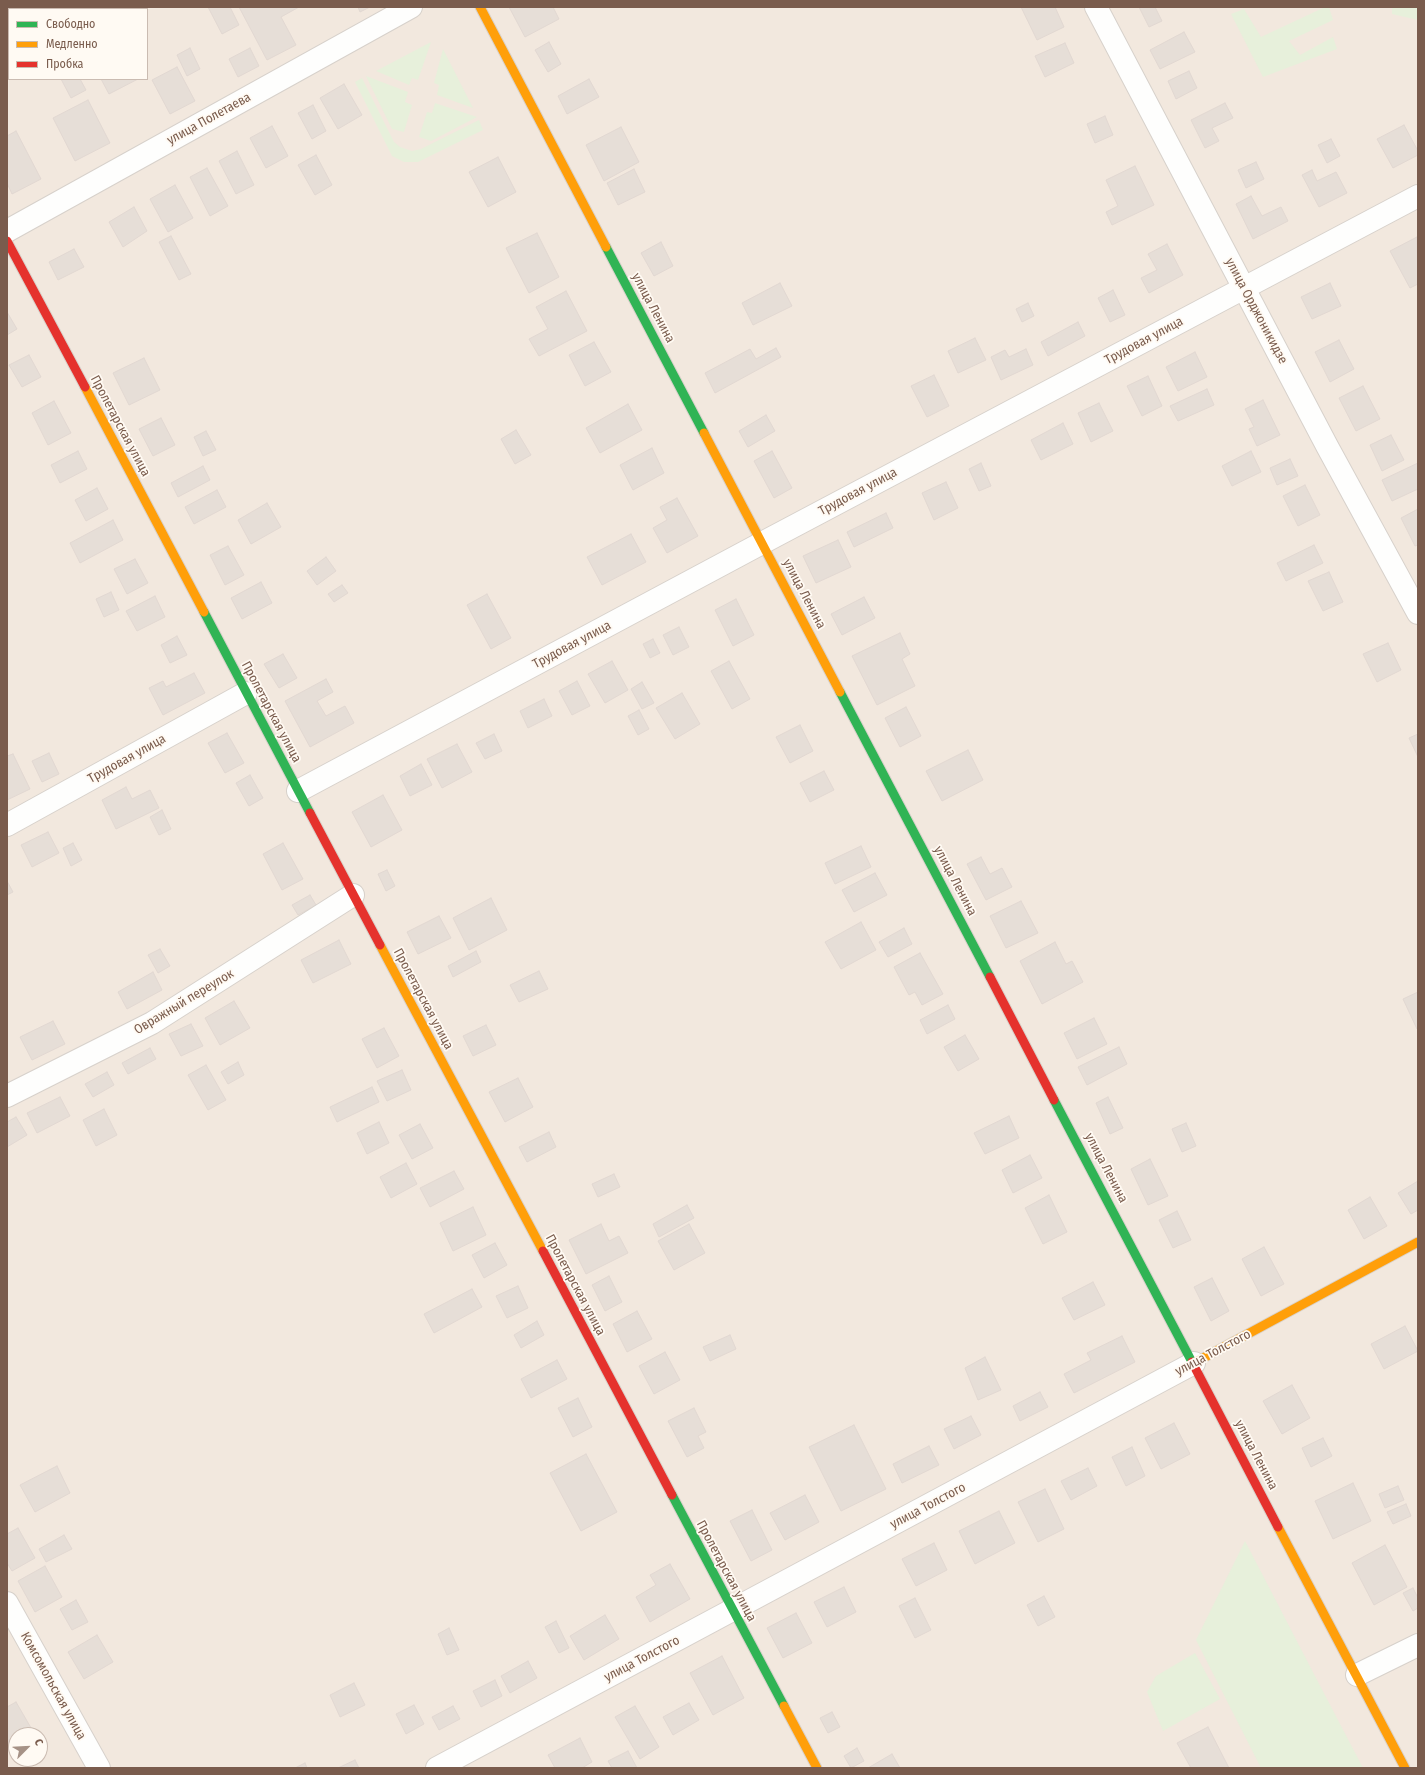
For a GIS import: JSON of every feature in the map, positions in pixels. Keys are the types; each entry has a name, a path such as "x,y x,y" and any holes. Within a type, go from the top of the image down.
{"street":[{"name":"улица Полетаева","path":"7,231 411,7"},
{"name":"улица Ленина","path":"480,7 1194,1363 1405,1768"},
{"name":"улица Орджоникидзе","path":"1096,7 1327,446 1418,613"},
{"name":"Трудовая улица","path":"298,791 762,543 1418,196"},
{"name":"Пролетарская улица","path":"7,241 816,1768"},
{"name":"Трудовая улица","path":"7,825 246,693"},
{"name":"Овражный переулок","path":"7,1096 152,1024 353,895"},
{"name":"улица Толстого","path":"437,1768 1418,1242"},
{"name":"Комсомольская улица","path":"7,1603 98,1768"},
{"path":"1357,1675 1418,1645"}],"shaded area":[{"path":"7,7 1418,7 1418,1768 7,1768"}],"green space":[{"path":"1325,7 1329,7 1333,20 1289,41 1300,55 1333,37 1337,49 1263,77 1231,14 1244,9 1261,37"},
{"path":"1392,7 1418,8 1418,20 1392,14"},
{"path":"431,42 418,80 412,78 409,85 376,71"},
{"path":"443,49 473,108 437,95 439,85 434,83"},
{"path":"366,76 408,92 405,102 412,105 404,132 392,129"},
{"path":"362,78 394,142 400,147 412,151 421,149 479,120 483,130 418,162 404,162 392,156 355,82"},
{"path":"435,103 477,117 431,141 419,137 427,112 432,113"},
{"path":"1245,1541 1363,1768 1261,1768 1196,1640"},
{"path":"1195,1653 1220,1699 1163,1731 1147,1692 1156,1676"}],"building":[{"path":"208,7 230,7 239,25 222,34"},
{"path":"239,7 299,7 281,17 296,45 267,60"},
{"path":"358,7 370,7 360,12"},
{"path":"509,7 553,7 559,19 525,37"},
{"path":"1021,7 1055,7 1064,27 1037,40"},
{"path":"1139,7 1155,7 1162,21 1149,27"},
{"path":"1184,32 1195,52 1160,69 1150,50"},
{"path":"549,42 561,64 548,72 535,50"},
{"path":"1065,43 1074,63 1045,77 1035,56"},
{"path":"190,48 200,69 187,76 177,55"},
{"path":"250,48 259,66 238,77 229,59"},
{"path":"7,59 8,78 7,79"},
{"path":"177,67 195,101 170,114 152,80"},
{"path":"1189,71 1197,88 1176,99 1168,81"},
{"path":"589,79 599,97 567,114 558,96"},
{"path":"62,80 81,80 86,90 71,98"},
{"path":"102,80 136,80 109,94"},
{"path":"344,84 362,115 338,129 320,98"},
{"path":"88,100 110,143 75,161 53,118"},
{"path":"1225,103 1233,118 1212,128 1219,141 1205,148 1191,120"},
{"path":"313,105 326,131 312,139 298,113"},
{"path":"1105,116 1113,135 1095,143 1087,124"},
{"path":"1404,125 1418,151 1418,155 1393,168 1377,139"},
{"path":"272,126 288,156 266,168 250,138"},
{"path":"621,127 639,162 604,181 586,145"},
{"path":"16,131 41,179 12,194 7,183 7,136"},
{"path":"1331,139 1340,156 1327,163 1318,145"},
{"path":"237,151 254,185 236,194 219,161"},
{"path":"316,155 332,185 315,195 298,165"},
{"path":"498,157 516,192 488,207 469,172"},
{"path":"1256,162 1264,179 1246,188 1238,170"},
{"path":"1135,166 1154,205 1112,225 1106,212 1118,206 1106,180"},
{"path":"207,168 228,206 210,216 190,177"},
{"path":"634,169 645,192 618,205 607,183"},
{"path":"1312,170 1317,181 1336,172 1347,193 1319,207 1302,175"},
{"path":"175,185 193,218 168,232 150,199"},
{"path":"1251,196 1262,216 1281,207 1288,221 1253,239 1236,204"},
{"path":"134,207 147,231 123,247 109,222"},
{"path":"537,233 559,277 529,293 506,248"},
{"path":"171,236 191,274 179,280 159,242"},
{"path":"1417,237 1418,284 1410,288 1390,251"},
{"path":"661,242 673,266 654,276 641,253"},
{"path":"1167,244 1183,275 1149,293 1141,278 1157,270 1148,254"},
{"path":"74,249 84,267 58,280 49,262"},
{"path":"780,283 792,306 753,325 742,303"},
{"path":"1330,283 1341,306 1312,319 1301,297"},
{"path":"1113,290 1125,315 1110,322 1098,298"},
{"path":"566,291 587,331 539,356 529,339 548,329 536,307"},
{"path":"1028,303 1034,316 1022,322 1016,309"},
{"path":"7,312 17,329 7,335"},
{"path":"1078,322 1085,336 1048,356 1041,342"},
{"path":"975,338 986,360 958,373 948,351"},
{"path":"1339,340 1354,369 1330,382 1315,352"},
{"path":"594,342 611,372 585,386 569,355"},
{"path":"776,348 781,357 715,393 705,373 750,349 756,359"},
{"path":"1026,349 1033,365 1001,380 991,357 1005,350 1009,357"},
{"path":"1195,352 1207,377 1178,391 1166,367"},
{"path":"29,355 41,377 22,387 9,365"},
{"path":"144,358 160,390 129,405 113,373"},
{"path":"934,375 949,406 927,417 911,386"},
{"path":"1148,376 1162,406 1142,416 1127,386"},
{"path":"1363,386 1380,419 1356,431 1339,398"},
{"path":"1207,389 1214,405 1178,421 1170,406"},
{"path":"1263,400 1280,435 1257,446 1249,429 1254,427 1245,409"},
{"path":"54,401 71,433 48,445 32,413"},
{"path":"1099,403 1113,431 1091,442 1078,413"},
{"path":"628,404 642,430 600,453 586,428"},
{"path":"766,415 775,431 748,447 739,431"},
{"path":"161,418 175,445 153,456 139,429"},
{"path":"1063,423 1073,444 1041,460 1031,440"},
{"path":"516,430 531,455 515,464 501,439"},
{"path":"206,431 216,450 203,456 194,437"},
{"path":"1391,435 1404,460 1382,471 1370,445"},
{"path":"652,448 664,473 633,490 620,465"},
{"path":"78,451 87,469 60,483 51,465"},
{"path":"772,451 792,488 774,498 754,461"},
{"path":"1251,451 1261,472 1232,486 1222,466"},
{"path":"1290,459 1298,476 1277,485 1270,468"},
{"path":"981,463 991,486 979,491 969,469"},
{"path":"1418,463 1418,489 1392,501 1382,480"},
{"path":"203,466 210,480 178,497 171,483"},
{"path":"946,482 958,508 934,520 922,493"},
{"path":"1305,485 1320,515 1298,526 1283,496"},
{"path":"97,488 108,509 86,521 75,500"},
{"path":"217,490 226,507 194,524 185,507"},
{"path":"677,498 698,536 667,553 653,528 667,520 660,507"},
{"path":"267,503 281,527 251,544 238,520"},
{"path":"1418,509 1418,545 1415,546 1401,518"},
{"path":"886,513 893,528 854,547 847,532"},
{"path":"113,520 123,540 80,563 70,543"},
{"path":"631,534 646,562 602,585 587,557"},
{"path":"838,540 851,567 816,583 803,556"},
{"path":"1314,545 1323,563 1286,581 1277,563"},
{"path":"228,546 244,575 225,585 210,555"},
{"path":"326,557 336,571 317,585 307,571"},
{"path":"135,559 148,583 127,594 114,569"},
{"path":"1329,572 1343,602 1323,611 1308,581"},
{"path":"261,582 272,603 242,619 231,598"},
{"path":"342,585 348,593 334,602 328,594"},
{"path":"111,592 119,610 104,617 96,599"},
{"path":"487,594 511,638 491,649 467,605"},
{"path":"155,596 165,617 137,631 126,611"},
{"path":"864,597 875,618 842,635 831,614"},
{"path":"736,599 754,635 733,646 715,610"},
{"path":"679,627 689,647 673,655 663,635"},
{"path":"900,633 910,654 902,659 915,686 877,705 852,656"},
{"path":"177,636 187,655 170,663 161,645"},
{"path":"653,639 660,653 650,658 643,644"},
{"path":"1388,643 1401,670 1377,682 1363,654"},
{"path":"283,654 297,678 279,688 264,664"},
{"path":"612,661 628,690 605,703 588,674"},
{"path":"729,661 750,699 732,709 711,671"},
{"path":"194,673 205,693 163,715 149,688 163,681 166,687"},
{"path":"326,679 333,692 317,701 326,716 345,706 354,723 310,747 285,701"},
{"path":"577,681 590,706 572,715 559,691"},
{"path":"642,682 654,703 642,709 631,689"},
{"path":"682,693 700,724 675,739 656,708"},
{"path":"544,699 552,716 528,728 520,711"},
{"path":"906,707 921,736 900,747 885,718"},
{"path":"639,710 649,729 638,735 628,716"},
{"path":"800,725 813,751 790,763 776,737"},
{"path":"227,733 244,763 225,773 208,743"},
{"path":"494,734 502,751 485,759 476,743"},
{"path":"1418,734 1418,757 1409,738"},
{"path":"457,744 472,772 442,788 427,759"},
{"path":"968,750 983,780 942,801 926,771"},
{"path":"49,753 59,774 42,782 32,761"},
{"path":"13,754 30,789 7,800 7,756"},
{"path":"421,764 432,785 410,796 400,776"},
{"path":"824,771 834,790 810,802 800,783"},
{"path":"250,775 263,798 249,806 236,783"},
{"path":"126,787 132,799 150,790 159,808 116,829 102,800"},
{"path":"383,795 402,830 371,847 352,812"},
{"path":"162,810 171,829 159,835 150,817"},
{"path":"48,832 59,853 32,867 21,845"},
{"path":"73,843 82,860 71,866 63,848"},
{"path":"283,843 303,879 282,890 263,854"},
{"path":"861,846 871,867 835,884 825,863"},
{"path":"981,857 990,874 1002,868 1012,887 986,900 967,864"},
{"path":"387,870 395,886 386,891 378,874"},
{"path":"875,873 887,895 854,912 842,890"},
{"path":"7,881 13,892 7,895"},
{"path":"310,895 316,905 298,915 292,905"},
{"path":"491,898 507,930 469,950 453,918"},
{"path":"1021,901 1038,933 1006,948 990,916"},
{"path":"439,916 451,938 418,954 407,932"},
{"path":"861,922 876,950 841,969 825,942"},
{"path":"904,928 912,944 888,957 879,942"},
{"path":"339,940 351,964 313,983 301,960"},
{"path":"1055,942 1066,964 1072,961 1083,982 1042,1004 1020,961"},
{"path":"160,949 170,966 158,973 148,955"},
{"path":"476,951 481,962 453,977 448,966"},
{"path":"920,953 943,994 922,1005 915,992 909,995 894,967"},
{"path":"539,971 548,989 519,1002 510,985"},
{"path":"153,972 162,990 127,1009 118,992"},
{"path":"1418,992 1418,1029 1417,1029 1403,999"},
{"path":"234,1001 250,1028 220,1045 205,1018"},
{"path":"948,1005 955,1019 927,1034 920,1020"},
{"path":"1094,1018 1107,1044 1077,1059 1064,1033"},
{"path":"53,1021 65,1044 32,1060 20,1037"},
{"path":"191,1024 203,1046 181,1056 169,1034"},
{"path":"486,1025 496,1045 473,1056 463,1036"},
{"path":"384,1028 399,1056 377,1068 362,1039"},
{"path":"965,1035 979,1059 958,1071 944,1047"},
{"path":"1119,1047 1127,1064 1087,1085 1078,1067"},
{"path":"150,1048 156,1059 128,1074 122,1063"},
{"path":"238,1062 244,1075 228,1084 221,1072"},
{"path":"206,1065 226,1100 208,1110 188,1075"},
{"path":"402,1070 411,1090 387,1101 377,1081"},
{"path":"107,1072 114,1085 93,1097 85,1084"},
{"path":"518,1078 533,1107 505,1122 489,1092"},
{"path":"372,1087 379,1102 337,1122 330,1107"},
{"path":"60,1097 70,1116 37,1133 27,1113"},
{"path":"1108,1097 1123,1128 1110,1134 1096,1103"},
{"path":"104,1109 117,1135 96,1146 83,1120"},
{"path":"1009,1116 1019,1138 985,1154 974,1133"},
{"path":"16,1117 27,1135 7,1147 7,1122"},
{"path":"379,1122 389,1143 367,1154 357,1133"},
{"path":"1186,1123 1196,1146 1182,1152 1172,1129"},
{"path":"420,1124 433,1148 412,1159 399,1135"},
{"path":"549,1132 556,1147 527,1162 519,1147"},
{"path":"1030,1155 1042,1178 1013,1193 1002,1170"},
{"path":"1150,1159 1168,1196 1148,1205 1131,1169"},
{"path":"406,1163 417,1184 391,1198 380,1177"},
{"path":"454,1171 464,1189 430,1207 420,1188"},
{"path":"614,1174 620,1187 598,1197 592,1184"},
{"path":"1418,1181 1418,1210 1411,1214 1398,1193"},
{"path":"1049,1195 1067,1232 1043,1244 1025,1208"},
{"path":"1370,1197 1387,1226 1364,1239 1348,1210"},
{"path":"687,1205 694,1218 659,1237 653,1224"},
{"path":"473,1207 486,1235 453,1251 440,1223"},
{"path":"1177,1211 1191,1240 1173,1248 1159,1220"},
{"path":"601,1224 609,1241 619,1236 628,1253 586,1274 569,1240"},
{"path":"689,1224 705,1253 674,1270 658,1241"},
{"path":"495,1243 507,1265 484,1278 472,1255"},
{"path":"1264,1247 1284,1284 1261,1296 1242,1259"},
{"path":"609,1276 622,1302 605,1311 592,1285"},
{"path":"1212,1278 1229,1311 1211,1321 1194,1287"},
{"path":"1093,1282 1105,1305 1074,1320 1062,1298"},
{"path":"518,1286 528,1308 507,1318 496,1296"},
{"path":"472,1289 482,1307 434,1333 424,1314"},
{"path":"637,1311 652,1339 627,1352 613,1324"},
{"path":"537,1321 544,1335 521,1348 514,1335"},
{"path":"1405,1326 1418,1351 1384,1369 1371,1344"},
{"path":"730,1335 736,1349 710,1361 703,1347"},
{"path":"1122,1336 1135,1362 1074,1393 1064,1374 1091,1360 1087,1353"},
{"path":"665,1352 680,1380 654,1394 639,1366"},
{"path":"985,1357 1001,1390 978,1400 965,1368"},
{"path":"557,1360 567,1379 531,1398 521,1379"},
{"path":"1292,1385 1310,1418 1282,1434 1263,1401"},
{"path":"1040,1392 1048,1407 1020,1421 1013,1406"},
{"path":"578,1398 592,1427 573,1437 558,1408"},
{"path":"694,1408 706,1432 698,1436 704,1448 687,1457 668,1421"},
{"path":"971,1416 981,1435 954,1449 944,1429"},
{"path":"1174,1423 1190,1454 1161,1469 1145,1438"},
{"path":"854,1425 886,1489 841,1511 809,1447"},
{"path":"1323,1438 1332,1456 1311,1467 1302,1448"},
{"path":"929,1446 939,1465 902,1483 893,1464"},
{"path":"1132,1447 1145,1476 1126,1486 1112,1457"},
{"path":"586,1454 617,1512 581,1531 550,1473"},
{"path":"57,1466 70,1493 35,1512 20,1485"},
{"path":"1088,1468 1097,1486 1071,1500 1061,1481"},
{"path":"1353,1483 1371,1521 1333,1539 1315,1501"},
{"path":"1398,1486 1404,1500 1385,1508 1379,1494"},
{"path":"1045,1489 1064,1529 1038,1542 1018,1502"},
{"path":"805,1495 819,1522 785,1540 770,1513"},
{"path":"1406,1504 1411,1516 1393,1524 1387,1512"},
{"path":"752,1510 772,1550 751,1561 730,1521"},
{"path":"999,1511 1015,1543 975,1564 959,1531"},
{"path":"18,1528 35,1558 12,1571 7,1563 7,1534"},
{"path":"64,1535 72,1549 46,1562 39,1549"},
{"path":"934,1543 947,1570 916,1586 902,1559"},
{"path":"1385,1545 1407,1587 1374,1605 1352,1563"},
{"path":"670,1564 690,1599 650,1622 636,1597 656,1585 650,1575"},
{"path":"45,1566 62,1597 35,1612 18,1581"},
{"path":"844,1587 856,1612 827,1627 814,1602"},
{"path":"1413,1588 1418,1598 1418,1608 1413,1611 1403,1593"},
{"path":"1044,1596 1055,1617 1038,1626 1027,1605"},
{"path":"915,1598 931,1630 915,1638 899,1606"},
{"path":"76,1600 88,1622 72,1630 60,1609"},
{"path":"796,1613 812,1643 783,1658 767,1628"},
{"path":"605,1615 619,1639 584,1660 570,1636"},
{"path":"556,1621 569,1648 559,1653 545,1627"},
{"path":"449,1628 459,1650 447,1655 438,1634"},
{"path":"97,1635 113,1662 84,1679 68,1652"},
{"path":"722,1656 744,1698 713,1715 690,1673"},
{"path":"528,1661 537,1678 510,1693 501,1676"},
{"path":"495,1680 502,1696 481,1707 473,1691"},
{"path":"354,1683 365,1705 340,1717 330,1695"},
{"path":"16,1702 31,1727 8,1727 8,1748 7,1707"},
{"path":"689,1703 699,1720 673,1735 663,1717"},
{"path":"414,1705 424,1724 406,1734 396,1714"},
{"path":"453,1706 460,1719 439,1730 432,1717"},
{"path":"635,1706 659,1747 640,1759 615,1717"},
{"path":"832,1712 840,1727 828,1733 820,1718"},
{"path":"1208,1727 1229,1768 1191,1768 1177,1743"},
{"path":"580,1738 592,1762 582,1768 555,1768 548,1755"},
{"path":"857,1748 864,1761 851,1768 844,1756"},
{"path":"628,1751 637,1768 612,1768 608,1761"},
{"path":"892,1754 900,1768 868,1768"},
{"path":"355,1760 359,1768 338,1768"},
{"path":"305,1763 307,1768 295,1768"}],"traffic: fast":[{"path":"606,247 704,433"},
{"path":"204,612 310,813"},
{"path":"840,692 990,977"},
{"path":"1054,1100 1192,1362"},
{"path":"672,1495 784,1706"}],"traffic: slow":[{"path":"480,7 606,247"},
{"path":"85,387 204,612"},
{"path":"704,433 840,692"},
{"path":"380,945 543,1251"},
{"path":"1194,1363 1418,1242"},
{"path":"1278,1527 1405,1768"},
{"path":"784,1706 817,1768"}],"traffic: jam":[{"path":"7,241 85,387"},
{"path":"310,813 380,945"},
{"path":"990,977 1054,1100"},
{"path":"543,1251 672,1495"},
{"path":"1192,1362 1278,1527"}]}
